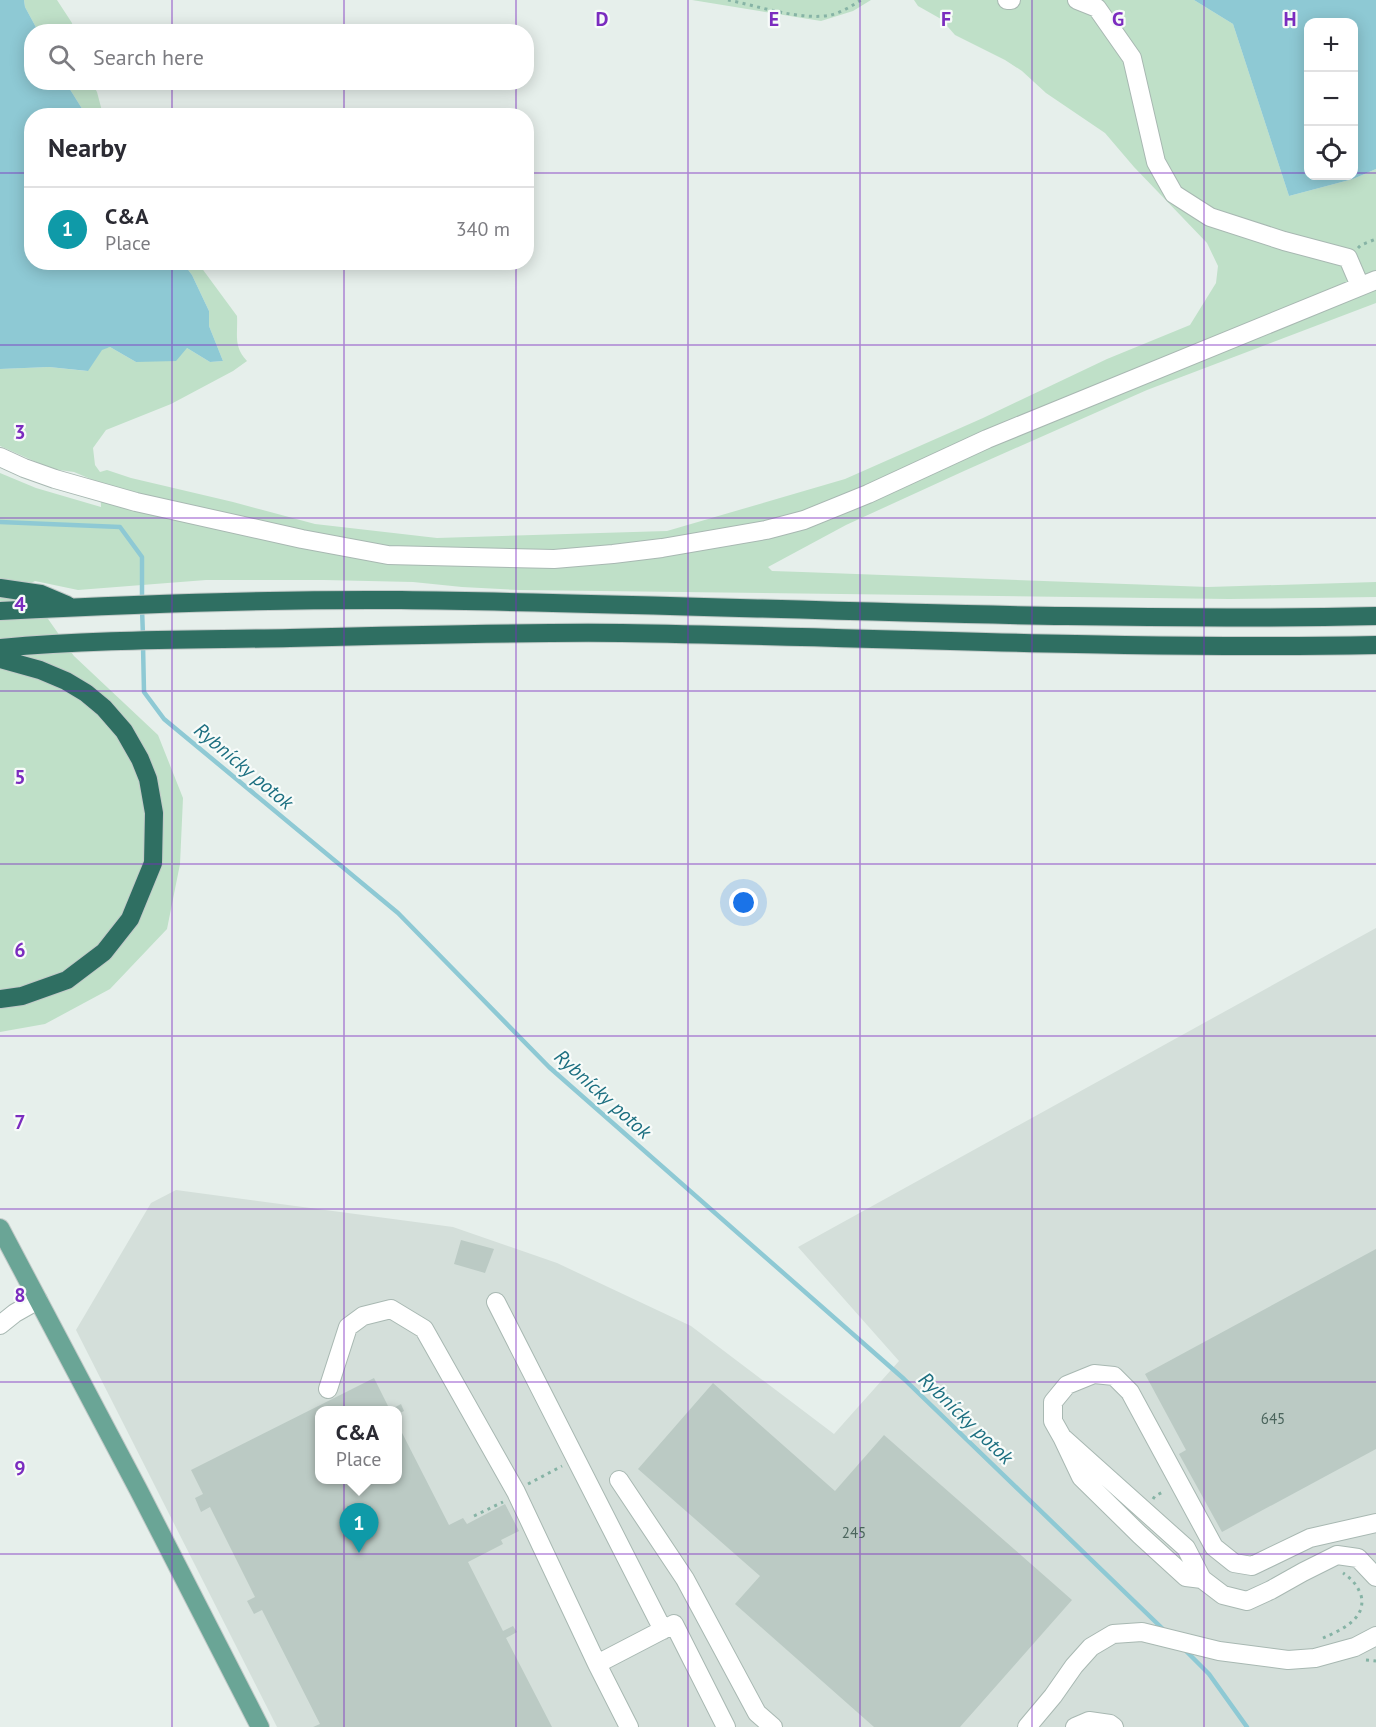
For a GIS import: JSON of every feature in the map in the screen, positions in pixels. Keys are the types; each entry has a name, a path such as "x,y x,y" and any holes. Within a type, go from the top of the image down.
{"highway":[{"path":"0,588 41,594 71,607"},
{"path":"0,612 164,603 400,600 1150,618 1376,616"},
{"path":"0,648 41,644 168,640 619,633 1138,646 1376,645"},
{"path":"0,659 40,670 66,681 86,693 104,708 124,731 140,759 148,779 154,813 153,863 130,919 104,952 67,980 21,996 0,999"}],"main road":[{"path":"0,1228 260,1727"}],"street":[{"path":"0,457 45,475 136,502 302,539 388,555 554,559 662,548 766,530 804,520 868,494 987,439 1368,283 1348,258 1284,241 1210,217 1174,194 1156,162 1132,58 1097,8 1077,0"},
{"path":"0,1325 38,1300"},
{"path":"496,1302 663,1630"},
{"path":"328,1389 348,1328 363,1316 391,1309 424,1329 516,1492 629,1727"},
{"path":"1376,1523 1310,1538 1252,1566 1234,1563 1214,1547 1130,1392 1114,1376 1094,1374 1067,1385 1053,1402 1053,1421 1062,1437 1186,1548 1202,1579 1223,1595 1247,1601 1337,1555 1358,1558 1376,1577"},
{"path":"619,1480 685,1579 758,1713 773,1727"},
{"path":"597,1664 674,1624 726,1727"},
{"path":"1027,1727 1091,1647 1113,1634 1142,1632 1219,1651 1288,1660 1315,1658 1355,1647 1376,1636"},
{"path":"1075,1727 1089,1720 1110,1724 1114,1727"}],"path":[{"path":"728,0 795,15 817,16 831,15 861,0"}],"shaded area":[{"path":"1376,928 1376,1727 277,1727 76,1330 151,1203 176,1190 453,1227 557,1263 691,1326 834,1434 899,1361 798,1247"}],"green space":[{"path":"24,0 57,0 72,24 34,24 25,7"},
{"path":"692,0 871,0 853,11 821,21"},
{"path":"914,0 1194,0 1233,24 1289,196 1349,180 1358,180 1358,177 1376,169 1376,303 1147,390 846,525 768,567 772,571 1208,587 1376,582 1376,597 1229,599 519,590 413,582 324,580 206,580 78,590 35,581 25,586 74,656 158,735 183,798 180,864 167,929 110,989 45,1024 0,1032 0,473 36,488 101,507 100,483 74,472 52,469 0,446 0,369 49,367 87,371 102,349 110,347 136,362 187,348 210,362 223,361 209,326 209,311 188,270 203,270 237,316 238,345 247,361 233,371 171,404 106,430 93,448 95,465 100,472 107,470 315,524 437,538 667,531 845,479 983,418 1107,359 1190,325 1216,283 1218,266 1207,243 1134,167 1105,133 1046,93 1022,71 955,35 941,19 918,6"},
{"path":"70,90 96,90 101,108 82,108"}],"water":[{"path":"0,0 24,0 25,7 34,24 24,24 24,90 70,90 82,108 24,108 24,270 188,270 209,311 209,326 223,361 210,362 187,348 176,361 136,362 110,347 102,350 88,371 49,367 0,369"},
{"path":"1194,0 1376,0 1376,169 1358,177 1358,18 1304,18 1304,180 1349,180 1289,196 1233,24"}],"building":[{"path":"461,1240 494,1249 485,1273 454,1264"},
{"path":"1376,1249 1376,1449 1222,1532 1179,1454 1186,1450 1145,1374"},
{"path":"374,1378 388,1406 318,1406"},
{"path":"713,1383 835,1491 884,1435 1072,1600 960,1727 874,1727 735,1604 760,1576 638,1469"},
{"path":"315,1408 315,1484 402,1484 402,1433 449,1525 463,1518 467,1524 505,1504 519,1531 501,1540 503,1544 468,1562 503,1631 513,1626 517,1632 506,1638 552,1727 313,1727 320,1724 262,1610 254,1614 247,1601 255,1597 210,1507 201,1512 195,1498 203,1494 191,1470"}],"waterway":[{"name":"Rybnícky potok","path":"0,522 120,527 142,557 142,600"},
{"name":"Rybnícky potok","path":"142,609 143,636"},
{"name":"Rybnícky potok","path":"143,645 144,692 164,719 398,913 549,1067 904,1379 1166,1632"},
{"name":"Rybnícky potok","path":"1183,1648 1209,1674 1247,1727"}],"place":[{"name":"C&A","path":"359,1553"}]}
